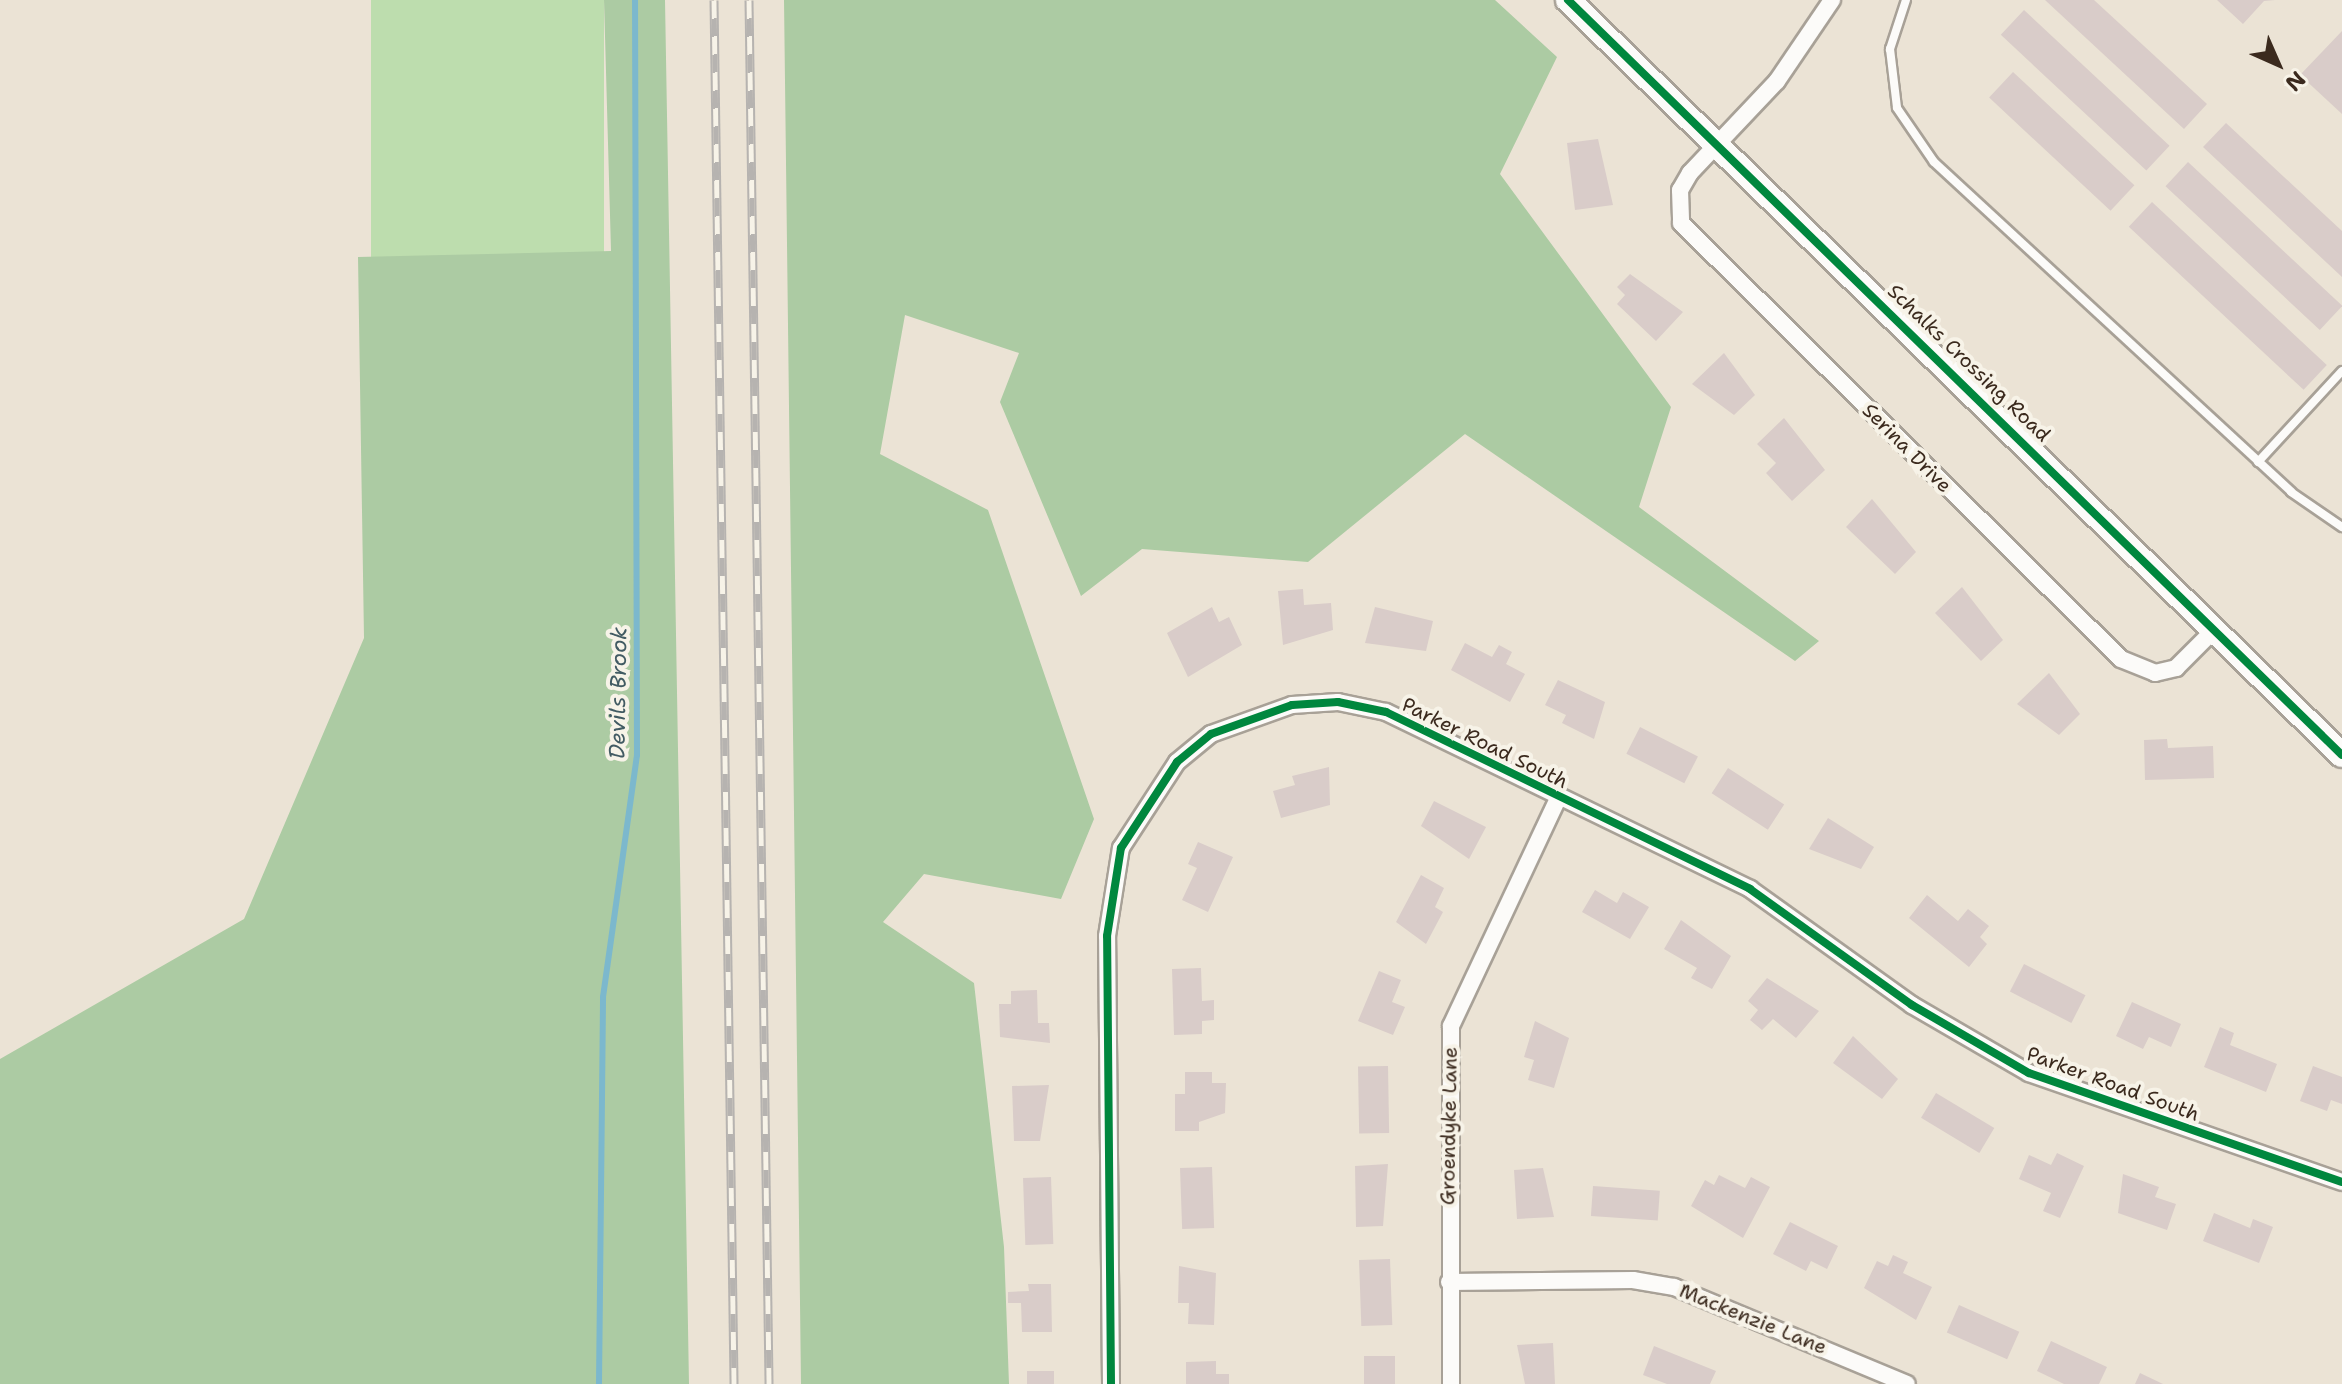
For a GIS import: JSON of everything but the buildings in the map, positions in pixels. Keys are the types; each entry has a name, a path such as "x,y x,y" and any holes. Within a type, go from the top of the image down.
{"street":[{"name":"Schalks Crossing Road","path":"1568,0 1719,142 2342,755"},
{"path":"1719,142 1777,81 1832,0"},
{"name":"Serina Drive","path":"1719,142 1680,190 1689,235 2121,659 2155,673 2176,668 2215,629"},
{"name":"Parker Road South","path":"1111,1384 1107,936 1121,848 1144,805 1211,734 1292,705 1338,702 1386,712 1750,889 1912,1005 2029,1073 2342,1182"},
{"name":"Groendyke Lane","path":"1451,1384 1451,1026 1559,796"},
{"name":"Mackenzie Lane","path":"1449,1282 1633,1280 1674,1287 1907,1384"}],"lane":[{"path":"1906,0 1890,49 1897,108 1934,162 2258,462 2342,527"},
{"path":"2258,462 2342,371"}],"green space":[{"path":"371,0 604,0 604,257 371,257"},
{"path":"604,0 665,0 689,1384 0,1384 0,1059 244,919 364,638 358,257 611,251"},
{"path":"784,0 1495,0 1557,57 1500,174 1671,407 1639,507 1819,641 1795,661 1465,434 1308,562 1142,549 1081,596 1000,402 1019,353 905,315 880,454 988,510 1094,819 1061,899 924,874 883,922 974,983 1004,1247 1009,1384 801,1384"}],"waterway":[{"name":"Devils Brook","path":"599,1384 603,997 637,755 635,0"}],"railway":[{"path":"714,0 734,1384"},
{"path":"749,0 769,1384"}],"cycle path":[{"path":"1568,0 2342,755"},
{"path":"1111,1384 1107,936 1121,848 1177,762 1211,734 1292,705 1338,702 1386,712 1750,889 1912,1005 2029,1073 2342,1182"}]}
